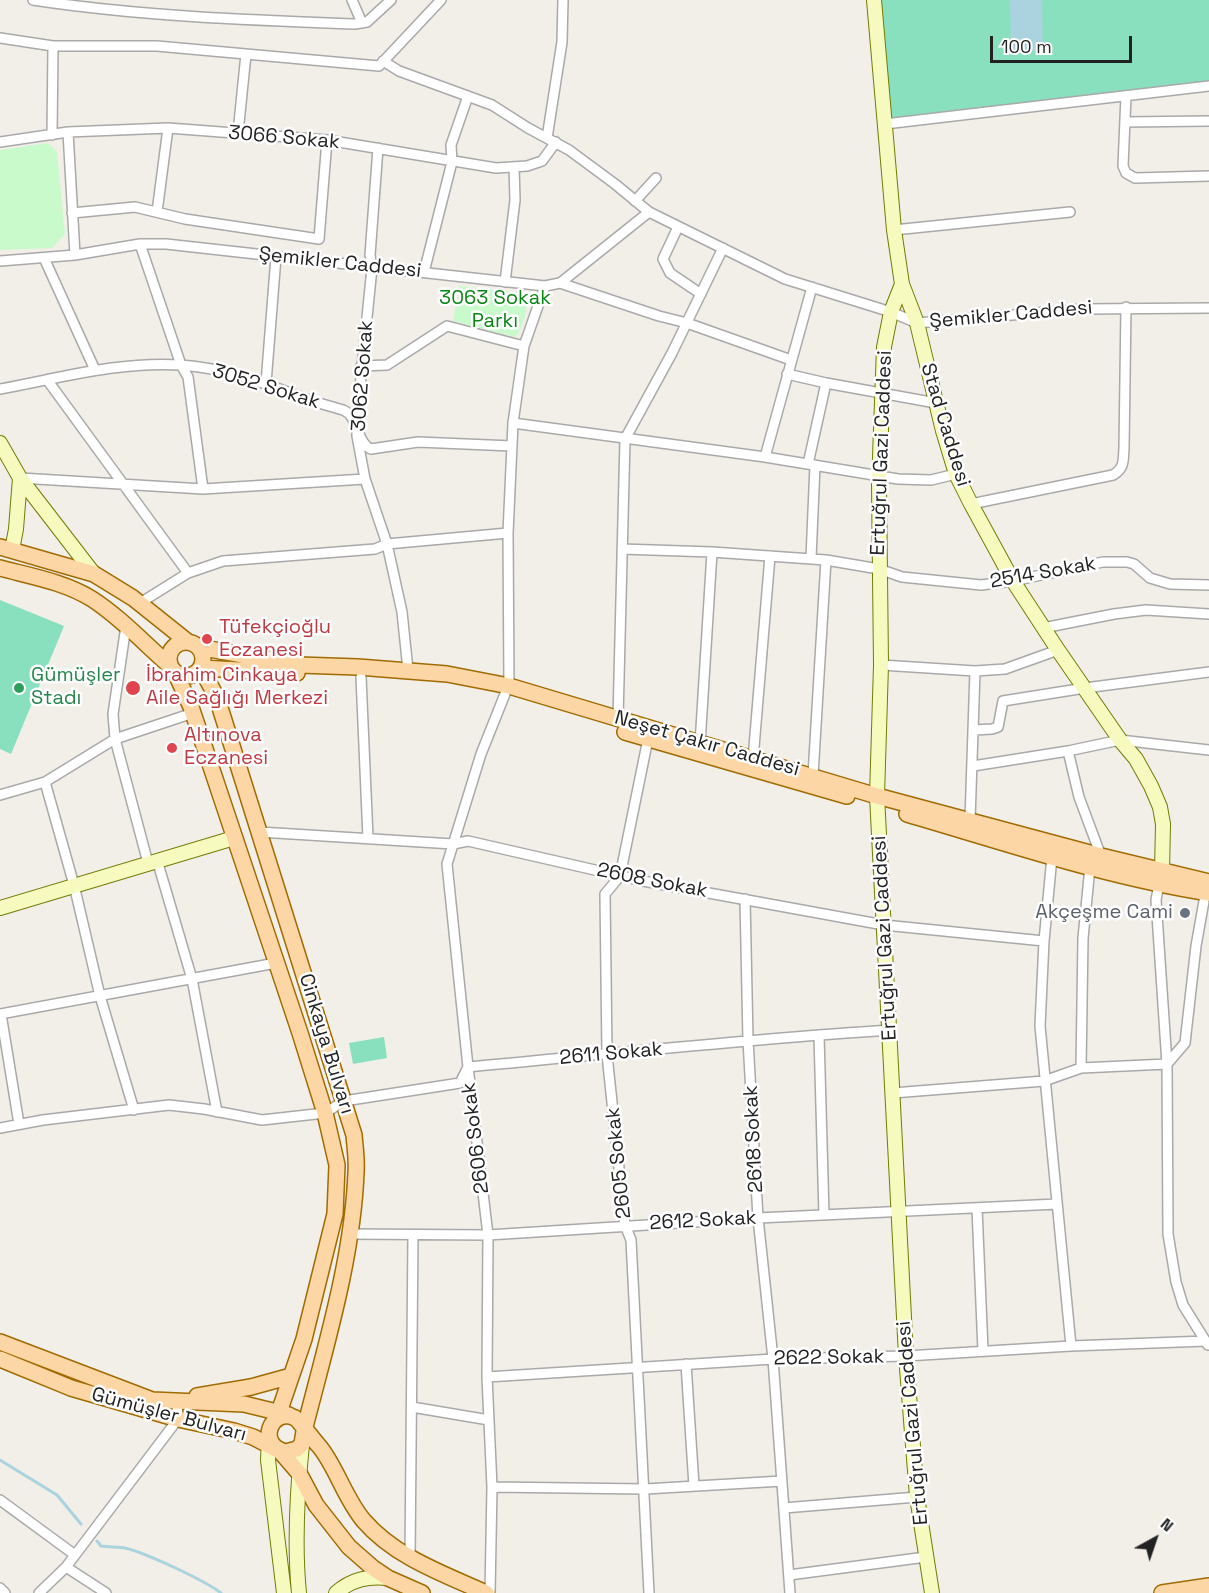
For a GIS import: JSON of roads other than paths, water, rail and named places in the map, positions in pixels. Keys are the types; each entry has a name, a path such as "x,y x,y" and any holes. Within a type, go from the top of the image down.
{"main road":[{"path":"6,549 94,574 140,603 193,645 203,657 201,668 190,676 173,669 169,653 177,645 193,645"},
{"name":"Cinkaya Bulvarı","path":"0,568 68,587 90,598 126,626 173,669 193,713 276,963 325,1113 337,1165 335,1214 304,1338 278,1415"},
{"name":"Neşet Çakır Caddesi","path":"193,645 299,665 447,674 618,719 813,775 878,800 1052,857 1095,861"},
{"name":"Neşet Çakır Caddesi","path":"201,668 435,681 507,690 648,739 878,800 970,820 1095,861 1208,889"},
{"name":"Cinkaya Bulvarı","path":"201,668 217,698 354,1135 356,1169 353,1212 340,1281 303,1437"},
{"name":"Gümüşler Bulvarı","path":"0,1342 152,1400 244,1404 294,1418 301,1423 303,1437"},
{"name":"Gümüşler Bulvarı","path":"0,1359 71,1388 178,1419 234,1431 272,1444 299,1473 316,1505 349,1547 388,1578 422,1593"},
{"path":"178,1400 251,1387 291,1376"},
{"path":"278,1415 269,1430 272,1444 292,1452 303,1437 321,1448 342,1488 364,1521 386,1541 410,1557 488,1593"},
{"path":"1162,1593 1209,1586"}],"street":[{"path":"33,0 73,6 254,20 355,24 367,22 391,0"},
{"path":"352,0 362,23"},
{"path":"0,38 53,46 157,46 378,66 441,0"},
{"path":"551,140 562,42 563,0"},
{"name":"Stad Caddesi","path":"874,0 894,230 902,285 916,323 956,474 1013,581 1084,688 1136,759 1160,807 1164,838 1161,877"},
{"path":"52,135 53,46"},
{"path":"238,133 246,54"},
{"path":"383,62 399,71 492,105 551,140 615,184 649,212"},
{"path":"885,123 1209,86"},
{"path":"424,272 452,162 451,145 468,96"},
{"path":"1126,96 1123,166 1126,173 1135,178 1209,176"},
{"path":"1125,122 1209,121"},
{"path":"157,212 168,128"},
{"name":"3066 Sokak","path":"0,142 68,132 168,128 327,140 496,168 527,166 542,161 551,140"},
{"path":"68,132 75,255"},
{"path":"72,213 135,207 185,219 319,239 327,140"},
{"name":"3062 Sokak","path":"378,148 370,255 372,268 361,366 357,428 365,479 387,544 402,612 408,670"},
{"path":"506,282 515,200 514,167"},
{"path":"635,201 656,178"},
{"name":"Şemikler Caddesi","path":"0,261 75,255 140,244 166,244 545,286 560,283 649,212 785,279 891,312 916,323 1083,309 1209,308"},
{"path":"894,230 1070,212"},
{"path":"678,228 663,259 670,273 701,294"},
{"path":"140,244 181,365 188,377 203,489"},
{"path":"618,719 625,439 723,248"},
{"path":"266,383 276,257"},
{"path":"44,258 95,370"},
{"path":"560,283 659,316 687,322 791,360"},
{"name":"Ertuğrul Gazi Caddesi","path":"902,285 891,312 884,347 879,475 881,665 878,800 906,1356 917,1497 932,1593"},
{"path":"507,690 508,533 513,423 524,346 545,286"},
{"path":"765,457 812,286"},
{"path":"970,504 1113,475 1120,471 1123,466 1126,308"},
{"path":"361,366 387,364 447,326 524,346"},
{"name":"3052 Sokak","path":"0,389 95,370 140,365 181,365 230,373 266,383 346,411 366,447 371,449 418,442 512,446"},
{"path":"787,374 826,384 936,403"},
{"path":"48,381 188,573"},
{"path":"811,558 812,464 826,384"},
{"path":"513,423 765,457 897,479 931,480 956,474"},
{"path":"0,443 20,478 94,574"},
{"path":"20,478 203,489 365,479"},
{"path":"6,549 16,529 20,478"},
{"path":"140,603 188,573 223,561 375,549 387,544 508,533"},
{"name":"2514 Sokak","path":"622,549 811,558 879,569 902,577 981,585 1013,581 1103,562 1127,562 1134,564 1150,578 1170,584 1209,585"},
{"path":"700,744 712,552"},
{"path":"753,759 770,556"},
{"path":"813,775 826,560"},
{"path":"1043,628 1146,610 1209,614"},
{"path":"126,626 113,714 115,739 192,979 217,1112"},
{"path":"881,665 975,671 1005,669 1058,650"},
{"path":"970,820 975,671"},
{"path":"974,730 998,727 1003,701 1209,672"},
{"path":"361,677 368,838"},
{"name":"2606 Sokak","path":"488,1593 492,1486 487,1377 488,1234 447,864 481,754 507,690"},
{"path":"0,795 45,782 115,739 193,713"},
{"name":"2605 Sokak","path":"648,739 620,876 605,894 607,1055 625,1225 631,1240 649,1593"},
{"path":"973,766 1120,740 1209,750"},
{"path":"1068,751 1095,861 1083,938 1081,1068"},
{"path":"45,782 74,885 100,996 134,1110"},
{"name":"2608 Sokak","path":"260,832 453,844 468,841 620,876 884,926 1044,941"},
{"path":"0,908 234,838"},
{"path":"1052,857 1044,941 1040,1026 1071,1346"},
{"path":"1161,877 1156,900 1167,1064 1168,1234 1176,1282 1183,1305 1208,1343"},
{"path":"893,1093 1044,1081 1081,1068 1167,1064 1185,1043 1196,946 1208,889"},
{"name":"2618 Sokak","path":"745,899 748,1040 758,1218 773,1359 790,1593"},
{"path":"20,1124 0,1014 276,963"},
{"name":"2611 Sokak","path":"468,1067 748,1040 890,1030"},
{"path":"819,1035 824,1215"},
{"path":"0,1128 169,1106 262,1120 325,1113 344,1101 460,1083 468,1067"},
{"name":"2612 Sokak","path":"349,1234 488,1234 1057,1204"},
{"path":"977,1208 983,1352"},
{"path":"410,1557 413,1235"},
{"name":"2622 Sokak","path":"487,1377 773,1359 906,1356 1071,1346 1208,1343"},
{"path":"686,1364 694,1486"},
{"path":"39,1593 66,1567 178,1419 178,1400"},
{"path":"412,1407 489,1420"},
{"path":"299,1593 295,1557 303,1437"},
{"path":"272,1444 284,1593"},
{"path":"492,1486 645,1489 782,1481"},
{"path":"784,1508 917,1497"},
{"path":"0,1500 75,1555"},
{"path":"789,1575 926,1557"},
{"path":"66,1567 106,1593"},
{"path":"336,1593 354,1581 370,1576 388,1578"},
{"path":"0,1588 5,1593"}],"water":[{"path":"1010,0 1042,0 1043,51 1011,51"}],"waterway":[{"path":"0,1460 57,1495 81,1524"},
{"path":"97,1541 101,1546 125,1548 160,1561 202,1581 221,1593"}],"place":[{"name":"Tüfekçioğlu Eczanesi","path":"207,639"},
{"name":"Gümüşler Stadı","path":"19,688"},
{"name":"İbrahim Cinkaya Aile Sağlığı Merkezi","path":"133,688"},
{"name":"Altınova Eczanesi","path":"172,748"},
{"name":"Akçeşme Cami","path":"1185,913"}],"park label":[{"name":"3063 Sokak Parkı","path":"495,310"}]}
